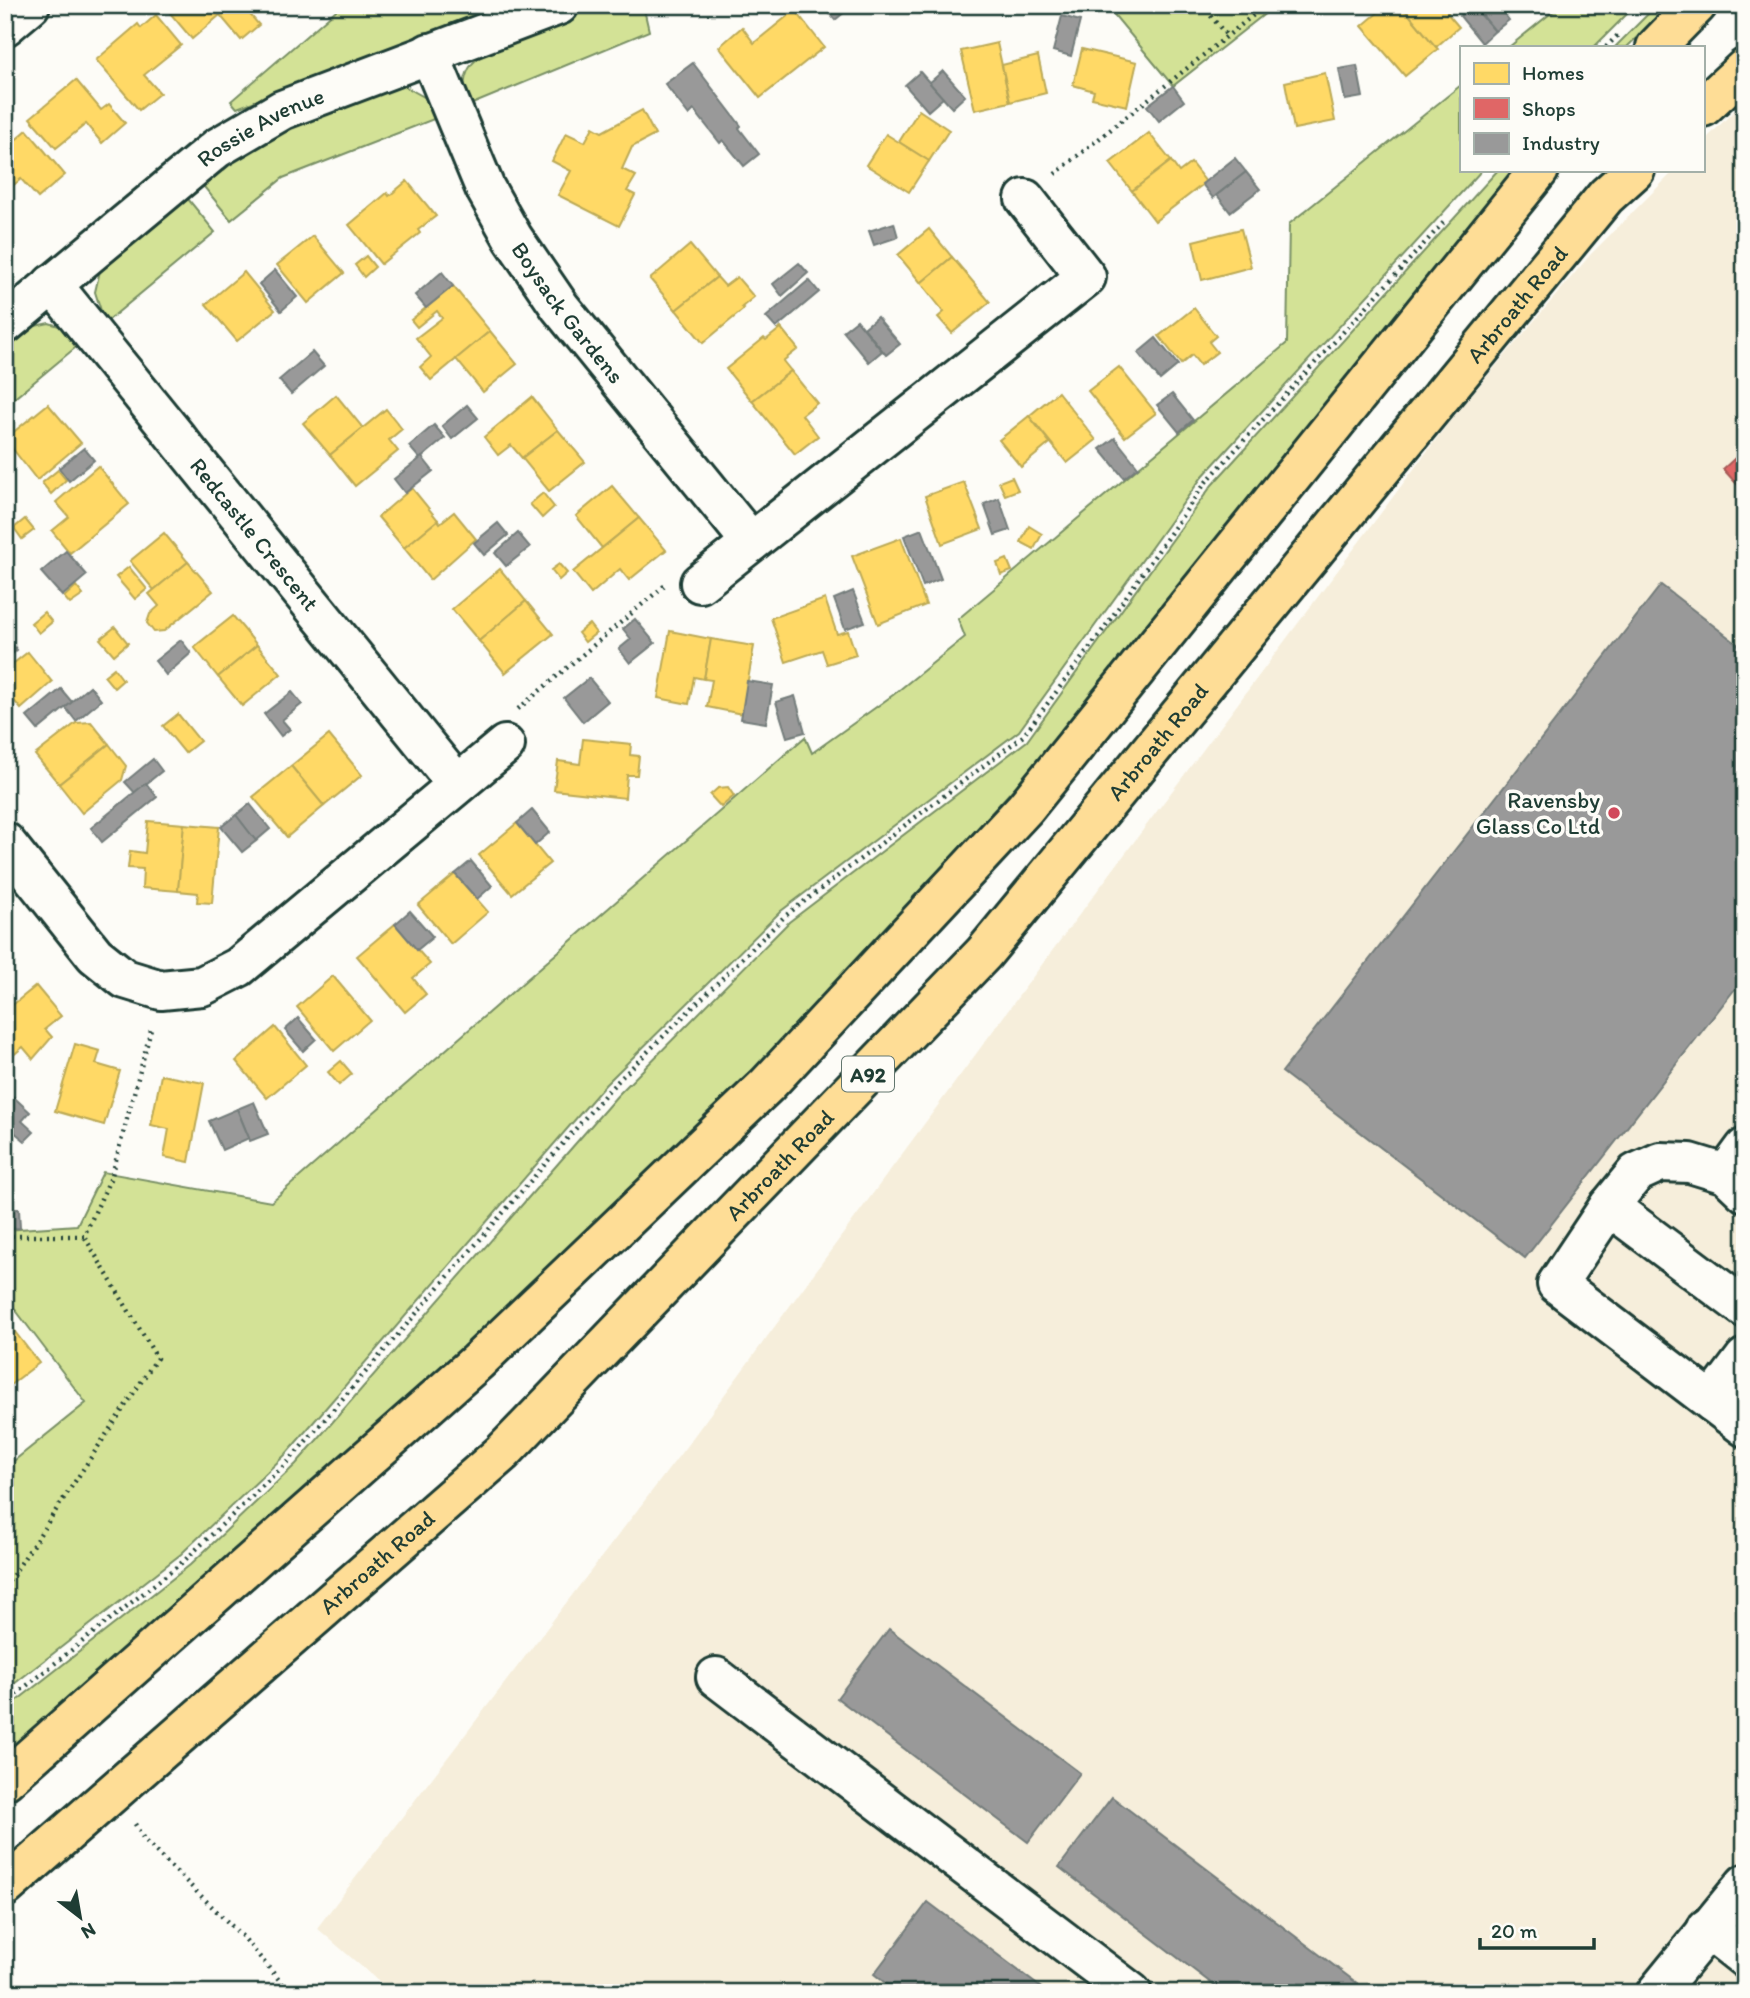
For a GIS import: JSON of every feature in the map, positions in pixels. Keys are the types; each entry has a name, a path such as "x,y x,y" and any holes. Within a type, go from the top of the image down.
{"main road":[{"path":"1657,46 1697,5"},
{"path":"1704,106 1745,68"},
{"path":"5,1780 477,1362 767,1085 1025,808 1537,172"},
{"name":"Arbroath Road","path":"5,1887 502,1453 984,953 1606,196 1633,172"}],"street":[{"path":"5,26 30,5"},
{"name":"Rossie Avenue","path":"5,324 217,148 282,110 559,5"},
{"name":"Boysack Gardens","path":"429,53 485,188 513,237 560,307 751,542"},
{"path":"700,583 1086,277 1025,200"},
{"name":"Redcastle Crescent","path":"52,284 457,784"},
{"path":"5,842 96,955 125,979 161,990 202,986 239,967 505,745"},
{"path":"1738,1171 1690,1163 1660,1162 1636,1173 1609,1206 1557,1284 1745,1427"},
{"path":"1609,1206 1745,1308"},
{"path":"1712,1402 1745,1358"},
{"path":"716,1678 1132,1993"},
{"path":"1656,1993 1745,1884"},
{"path":"1707,1928 1745,1958"}],"path":[{"path":"1202,5 1227,36"},
{"path":"1025,200 1266,5"},
{"path":"5,1703 186,1560 288,1462 609,1090 785,916 1023,736 1100,634 1206,482 1445,220"},
{"path":"505,745 503,721 679,573 700,583"},
{"path":"84,1236 112,1175 161,990"},
{"path":"5,1236 84,1236"},
{"path":"5,1587 157,1358 84,1236"},
{"path":"5,1671 15,1695"},
{"path":"133,1821 145,1841 244,1938 290,1993"}],"shaded area":[{"path":"1745,100 1745,1993 392,1993 317,1928 688,1444 1049,955 1456,413 1591,254 1673,172 1704,172 1704,141"}],"green space":[{"path":"342,5 510,5 237,108 231,101"},
{"path":"601,5 643,5 649,31 465,107 464,85 467,74 472,64 481,56 512,39"},
{"path":"1106,5 1276,5 1173,86"},
{"path":"1561,5 1636,5 1595,46 1510,46"},
{"path":"1657,5 1669,5 1628,46 1616,46"},
{"path":"397,82 433,102 439,117 283,178 231,220 200,182 250,146 304,118"},
{"path":"1460,86 1460,172 1480,172 1202,477 1019,731 781,911 605,1085 286,1454 181,1554 5,1691 5,1468 86,1403 5,1296 5,1230 77,1225 103,1172 271,1202 805,737 812,753 893,695 965,637 958,619 1287,343 1289,224"},
{"path":"1496,172 1511,172 1042,757 756,1073 470,1355 5,1766 5,1710 190,1565 296,1464 617,1096 789,922 1027,741 1212,485"},
{"path":"184,194 215,232 105,323 95,292 102,262"},
{"path":"49,323 69,329 81,343 5,406 5,346 26,328"}],"building: Homes":[{"path":"242,5 259,25 241,40 220,15 192,39 165,7"},
{"path":"1387,5 1401,5 1438,49 1405,76 1362,26"},
{"path":"1401,5 1456,5 1447,13 1459,27 1436,47"},
{"path":"795,10 824,47 760,98 719,47 742,27 754,43"},
{"path":"156,15 181,45 144,75 160,93 139,110 96,60 138,24 141,28"},
{"path":"997,43 1010,102 975,110 961,51"},
{"path":"1082,49 1137,62 1127,106 1092,98 1094,91 1073,85"},
{"path":"1038,56 1046,93 1010,102 1002,65"},
{"path":"1325,73 1335,121 1294,129 1285,82"},
{"path":"76,80 101,110 109,104 125,123 102,143 86,124 56,148 30,118"},
{"path":"642,110 655,135 632,147 622,169 636,176 627,191 635,195 619,226 558,195 571,171 552,161 566,133 585,142 593,127 602,132"},
{"path":"919,110 949,130 929,161 899,142"},
{"path":"27,130 65,175 38,198 21,179 5,192 5,135 12,143"},
{"path":"1149,133 1171,161 1132,191 1110,163"},
{"path":"886,134 929,161 909,192 866,165"},
{"path":"1171,161 1179,172 1191,163 1206,182 1155,221 1132,191"},
{"path":"407,181 436,216 418,230 420,233 381,264 349,225 387,193 389,196"},
{"path":"929,229 952,257 921,283 898,255"},
{"path":"1241,229 1251,267 1202,280 1193,241"},
{"path":"313,236 344,273 308,303 277,265"},
{"path":"690,245 717,277 676,310 650,279"},
{"path":"366,256 375,267 364,277 355,265"},
{"path":"952,257 990,302 952,333 938,317 944,312 921,283"},
{"path":"244,272 275,310 237,341 206,304"},
{"path":"717,277 725,286 737,277 754,297 742,307 744,309 703,343 676,310"},
{"path":"453,286 490,331 431,380 420,367 431,357 416,338 442,318 437,311 417,327 411,320"},
{"path":"1194,308 1216,336 1209,342 1217,352 1200,365 1192,355 1181,364 1159,336"},
{"path":"781,328 798,349 783,361 791,371 752,401 726,369 764,338 766,340"},
{"path":"490,331 517,364 483,392 456,359"},
{"path":"1119,367 1156,413 1125,437 1088,391"},
{"path":"791,371 817,403 802,415 818,436 795,454 752,401"},
{"path":"1058,392 1096,440 1067,463 1029,416"},
{"path":"336,395 363,428 330,455 303,423"},
{"path":"532,397 558,430 522,458 511,445 498,455 484,437"},
{"path":"48,404 81,443 37,480 5,439"},
{"path":"386,409 402,429 389,440 398,451 355,486 330,455"},
{"path":"1029,416 1050,443 1021,467 999,440"},
{"path":"558,430 585,462 549,491 522,458"},
{"path":"98,466 129,504 70,553 52,531 69,517 56,502"},
{"path":"58,470 66,480 51,494 42,483"},
{"path":"1012,477 1018,490 1005,495 999,482"},
{"path":"964,482 982,529 942,544 925,496"},
{"path":"612,486 639,518 602,548 576,516"},
{"path":"412,488 438,520 404,548 378,517"},
{"path":"543,493 554,507 542,518 530,504"},
{"path":"454,512 476,539 430,580 404,548 438,520 440,523"},
{"path":"639,518 666,550 629,580 620,569 591,594 573,572"},
{"path":"25,519 34,530 22,539 14,528"},
{"path":"1029,526 1042,534 1034,549 1021,542"},
{"path":"164,533 188,562 154,590 130,561"},
{"path":"901,538 926,605 878,624 852,556"},
{"path":"1007,559 1012,571 1001,575 997,563"},
{"path":"188,562 213,591 164,631 154,632 147,623 150,614 159,606 149,594"},
{"path":"559,564 567,573 559,580 551,570"},
{"path":"129,567 147,589 135,599 116,577"},
{"path":"500,569 526,601 479,641 452,609"},
{"path":"76,586 83,595 70,604 64,597"},
{"path":"825,599 837,634 848,631 856,655 827,664 822,650 786,662 771,618"},
{"path":"526,601 553,634 505,673 479,641"},
{"path":"44,612 52,622 39,633 31,623"},
{"path":"233,616 257,645 218,677 194,647"},
{"path":"589,624 596,633 585,642 578,633"},
{"path":"115,627 128,643 114,655 100,639"},
{"path":"670,631 711,639 704,679 694,677 689,704 658,698"},
{"path":"711,639 754,646 742,714 707,707 712,680 704,679"},
{"path":"257,645 281,674 242,706 218,677"},
{"path":"28,652 52,682 21,709 5,690 5,670"},
{"path":"114,668 123,680 114,688 104,676"},
{"path":"178,714 200,741 185,753 163,726"},
{"path":"91,722 109,744 59,784 35,755 76,723"},
{"path":"329,735 362,775 324,806 291,766"},
{"path":"583,739 631,744 630,755 639,756 637,775 627,775 625,798 554,790 558,761 580,764"},
{"path":"109,744 126,766 122,780 82,813 59,784"},
{"path":"291,766 324,806 287,837 253,797"},
{"path":"728,787 734,796 721,807 710,795 718,788"},
{"path":"148,821 184,824 178,891 142,888 143,869 128,868 130,851 145,853"},
{"path":"517,823 550,863 512,894 479,855"},
{"path":"184,824 219,827 212,903 197,902 198,893 178,891"},
{"path":"455,874 488,912 451,944 418,905"},
{"path":"395,924 430,964 413,978 426,994 405,1012 357,956"},
{"path":"333,976 370,1020 334,1051 297,1007"},
{"path":"36,986 61,1016 45,1029 52,1037 33,1059 23,1047 5,1062 5,1011"},
{"path":"275,1027 306,1065 267,1098 236,1061"},
{"path":"75,1044 100,1051 96,1064 120,1071 104,1125 55,1111"},
{"path":"341,1061 352,1074 339,1085 328,1072"},
{"path":"161,1075 204,1083 189,1162 164,1157 169,1129 151,1125"},
{"path":"5,1319 39,1363 5,1389"}],"building: Shops":[{"path":"1745,449 1745,493 1723,469"}],"building: Industry":[{"path":"822,5 853,5 835,20"},
{"path":"1472,5 1495,31 1482,43 1460,16"},
{"path":"1474,5 1497,5 1509,20 1495,31"},
{"path":"1062,16 1080,21 1071,56 1053,51"},
{"path":"693,63 759,154 744,166 723,140 720,143 694,110 689,115 665,84"},
{"path":"1357,66 1363,97 1345,100 1339,69"},
{"path":"943,71 965,96 952,108 929,83"},
{"path":"920,72 943,98 928,111 905,85"},
{"path":"1173,86 1184,101 1159,121 1147,106"},
{"path":"1235,158 1246,172 1213,198 1202,184"},
{"path":"1246,172 1260,189 1230,212 1217,195"},
{"path":"894,223 898,237 874,245 869,231"},
{"path":"799,263 808,273 782,296 773,284"},
{"path":"275,270 297,297 281,311 259,284"},
{"path":"442,272 453,286 426,308 415,295"},
{"path":"809,280 819,292 776,328 766,317"},
{"path":"877,317 900,344 886,355 864,328"},
{"path":"857,320 882,351 869,362 843,331"},
{"path":"1156,338 1178,365 1160,380 1138,353"},
{"path":"312,352 324,366 291,394 279,380"},
{"path":"1172,394 1193,420 1179,432 1157,405"},
{"path":"467,405 478,418 452,439 442,426"},
{"path":"434,425 445,438 420,459 409,446"},
{"path":"1115,438 1138,467 1124,478 1100,449"},
{"path":"84,448 94,460 69,481 59,468"},
{"path":"422,457 433,471 405,493 394,479"},
{"path":"999,498 1010,530 995,535 984,504"},
{"path":"498,523 508,535 484,555 474,543"},
{"path":"922,529 941,579 923,586 904,536"},
{"path":"518,533 530,547 506,566 495,553"},
{"path":"66,551 87,575 62,596 41,572"},
{"name":"Ravensby Glass Co Ltd","path":"1661,585 1745,650 1745,976 1525,1258 1282,1072"},
{"path":"853,591 865,622 845,629 834,599"},
{"path":"635,619 655,643 630,663 619,649 631,639 623,629"},
{"path":"5,636 17,650 5,660"},
{"path":"181,640 191,653 166,675 155,661"},
{"path":"589,678 608,701 583,722 564,698"},
{"path":"747,681 773,685 766,723 741,719"},
{"path":"90,686 101,700 76,721 65,707"},
{"path":"61,689 72,702 38,730 27,717"},
{"path":"292,692 302,704 282,720 290,729 281,736 264,714"},
{"path":"795,696 805,732 787,737 776,702"},
{"path":"153,759 162,771 135,793 125,782"},
{"path":"146,783 157,797 102,842 91,828"},
{"path":"250,804 270,829 256,841 236,815"},
{"path":"532,810 550,832 535,845 517,823"},
{"path":"236,815 256,841 242,852 221,827"},
{"path":"471,861 492,886 477,899 455,874"},
{"path":"410,911 433,937 417,950 395,924"},
{"path":"298,1018 316,1039 303,1051 285,1030"},
{"path":"6,1090 30,1112 22,1121 34,1132 25,1141 13,1131 10,1134 5,1127"},
{"path":"254,1102 268,1134 250,1141 237,1109"},
{"path":"237,1109 249,1138 222,1150 209,1121"},
{"path":"5,1209 19,1209 20,1228 5,1229"},
{"path":"889,1629 1080,1773 1028,1842 837,1698"},
{"path":"1112,1797 1370,1993 1224,1993 1059,1867"},
{"path":"928,1902 1048,1993 898,1993 874,1974"}],"place":[{"name":"Ravensby Glass Co Ltd","path":"1614,813"}]}
